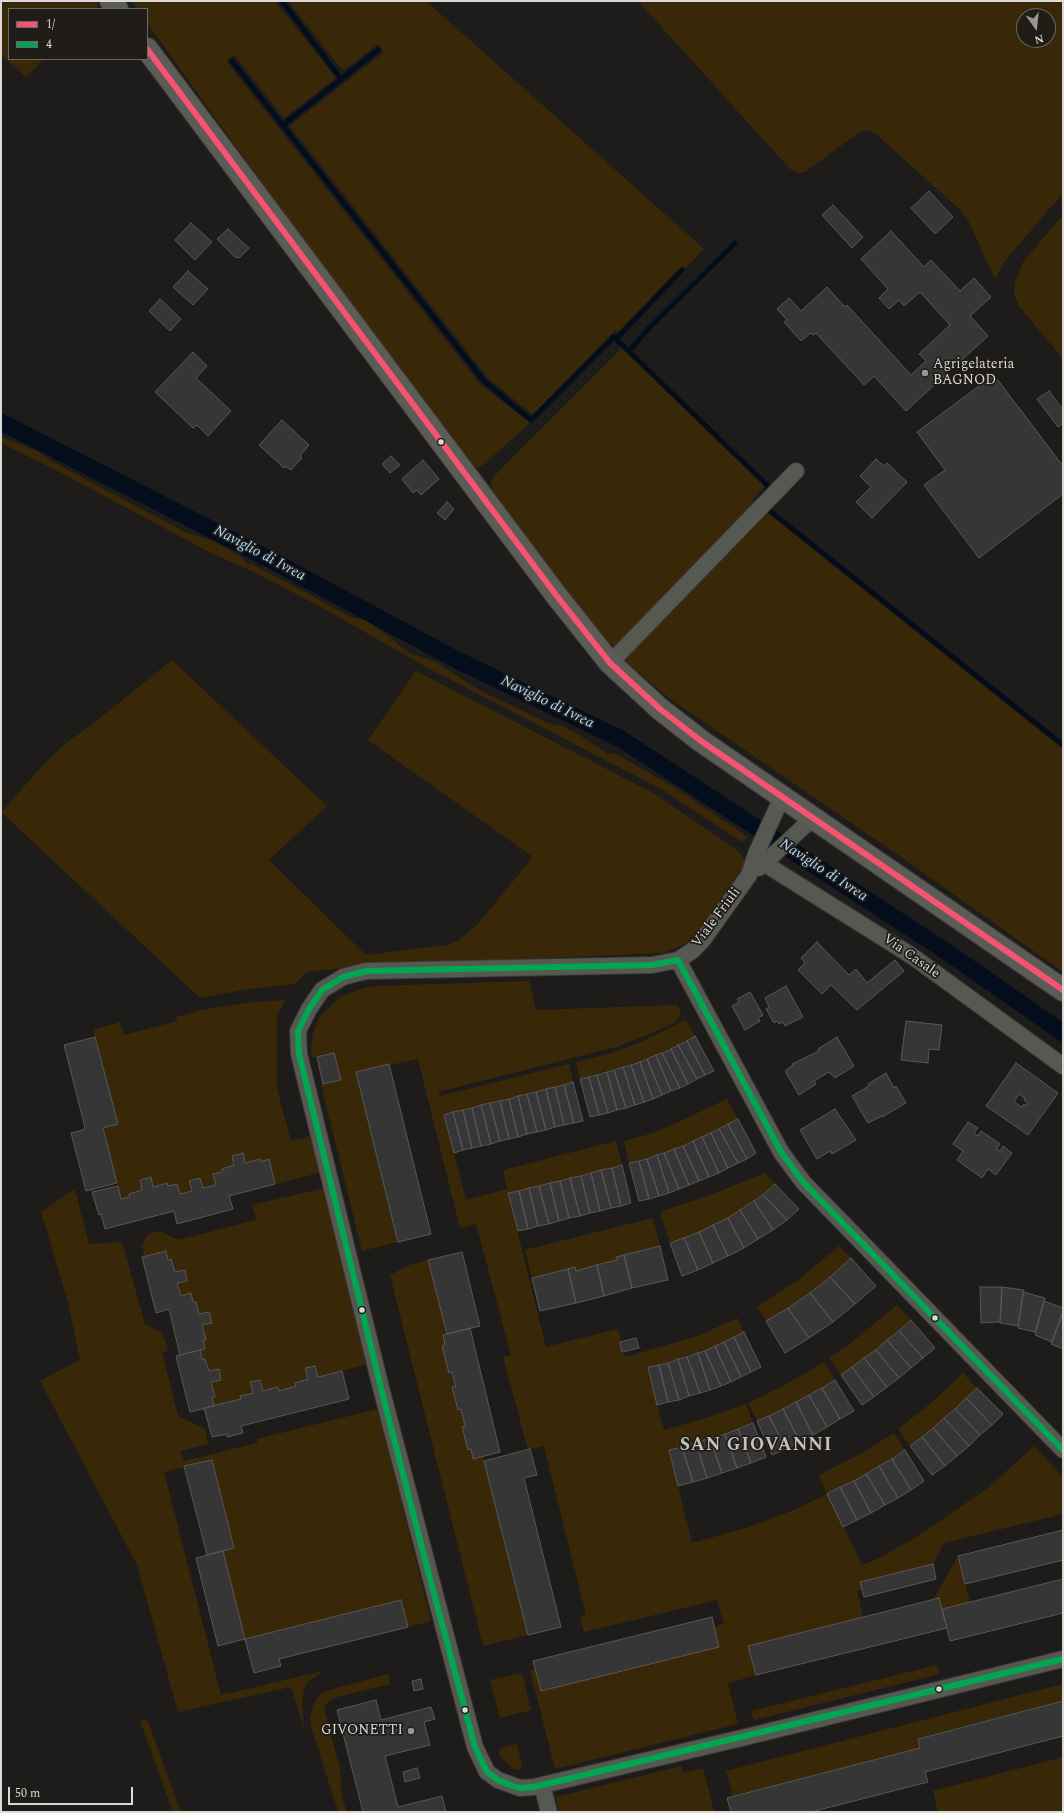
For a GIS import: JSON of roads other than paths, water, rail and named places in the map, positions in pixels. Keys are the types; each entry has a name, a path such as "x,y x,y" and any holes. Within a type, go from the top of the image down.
{"main road":[{"path":"148,50 476,488 610,663 660,709 701,741 777,806 813,818 1063,990"}],"street":[{"path":"610,663 796,471"},
{"name":"Viale Friuli","path":"777,806 761,858 702,941 692,951 678,960 652,965 366,971 343,977 322,990 308,1009 298,1031 298,1054 385,1404 450,1654 476,1747 487,1772 498,1780 520,1788 544,1785 1063,1659"},
{"name":"Viale Friuli","path":"761,858 793,835 813,818"},
{"name":"Via Casale","path":"761,858 770,867 912,956 1063,1066"},
{"path":"678,960 781,1152 803,1182 1063,1450"},
{"path":"544,1785 549,1812"}],"waterway":[{"path":"282,1 341,79"},
{"path":"283,125 378,50"},
{"path":"232,61 484,381 531,420 614,337 769,487 758,501"},
{"path":"629,351 649,328 735,243"},
{"path":"616,339 682,270"},
{"name":"Naviglio di Ivrea","path":"1,422 269,559 457,660 621,739 947,952 1063,1033"},
{"path":"765,507 1063,745"}],"place":[{"name":"Agrigelateria BAGNOD","path":"925,373"},
{"name":"GIVONETTI","path":"411,1731"}],"district":[{"name":"SAN GIOVANNI","path":"756,1446"}]}
